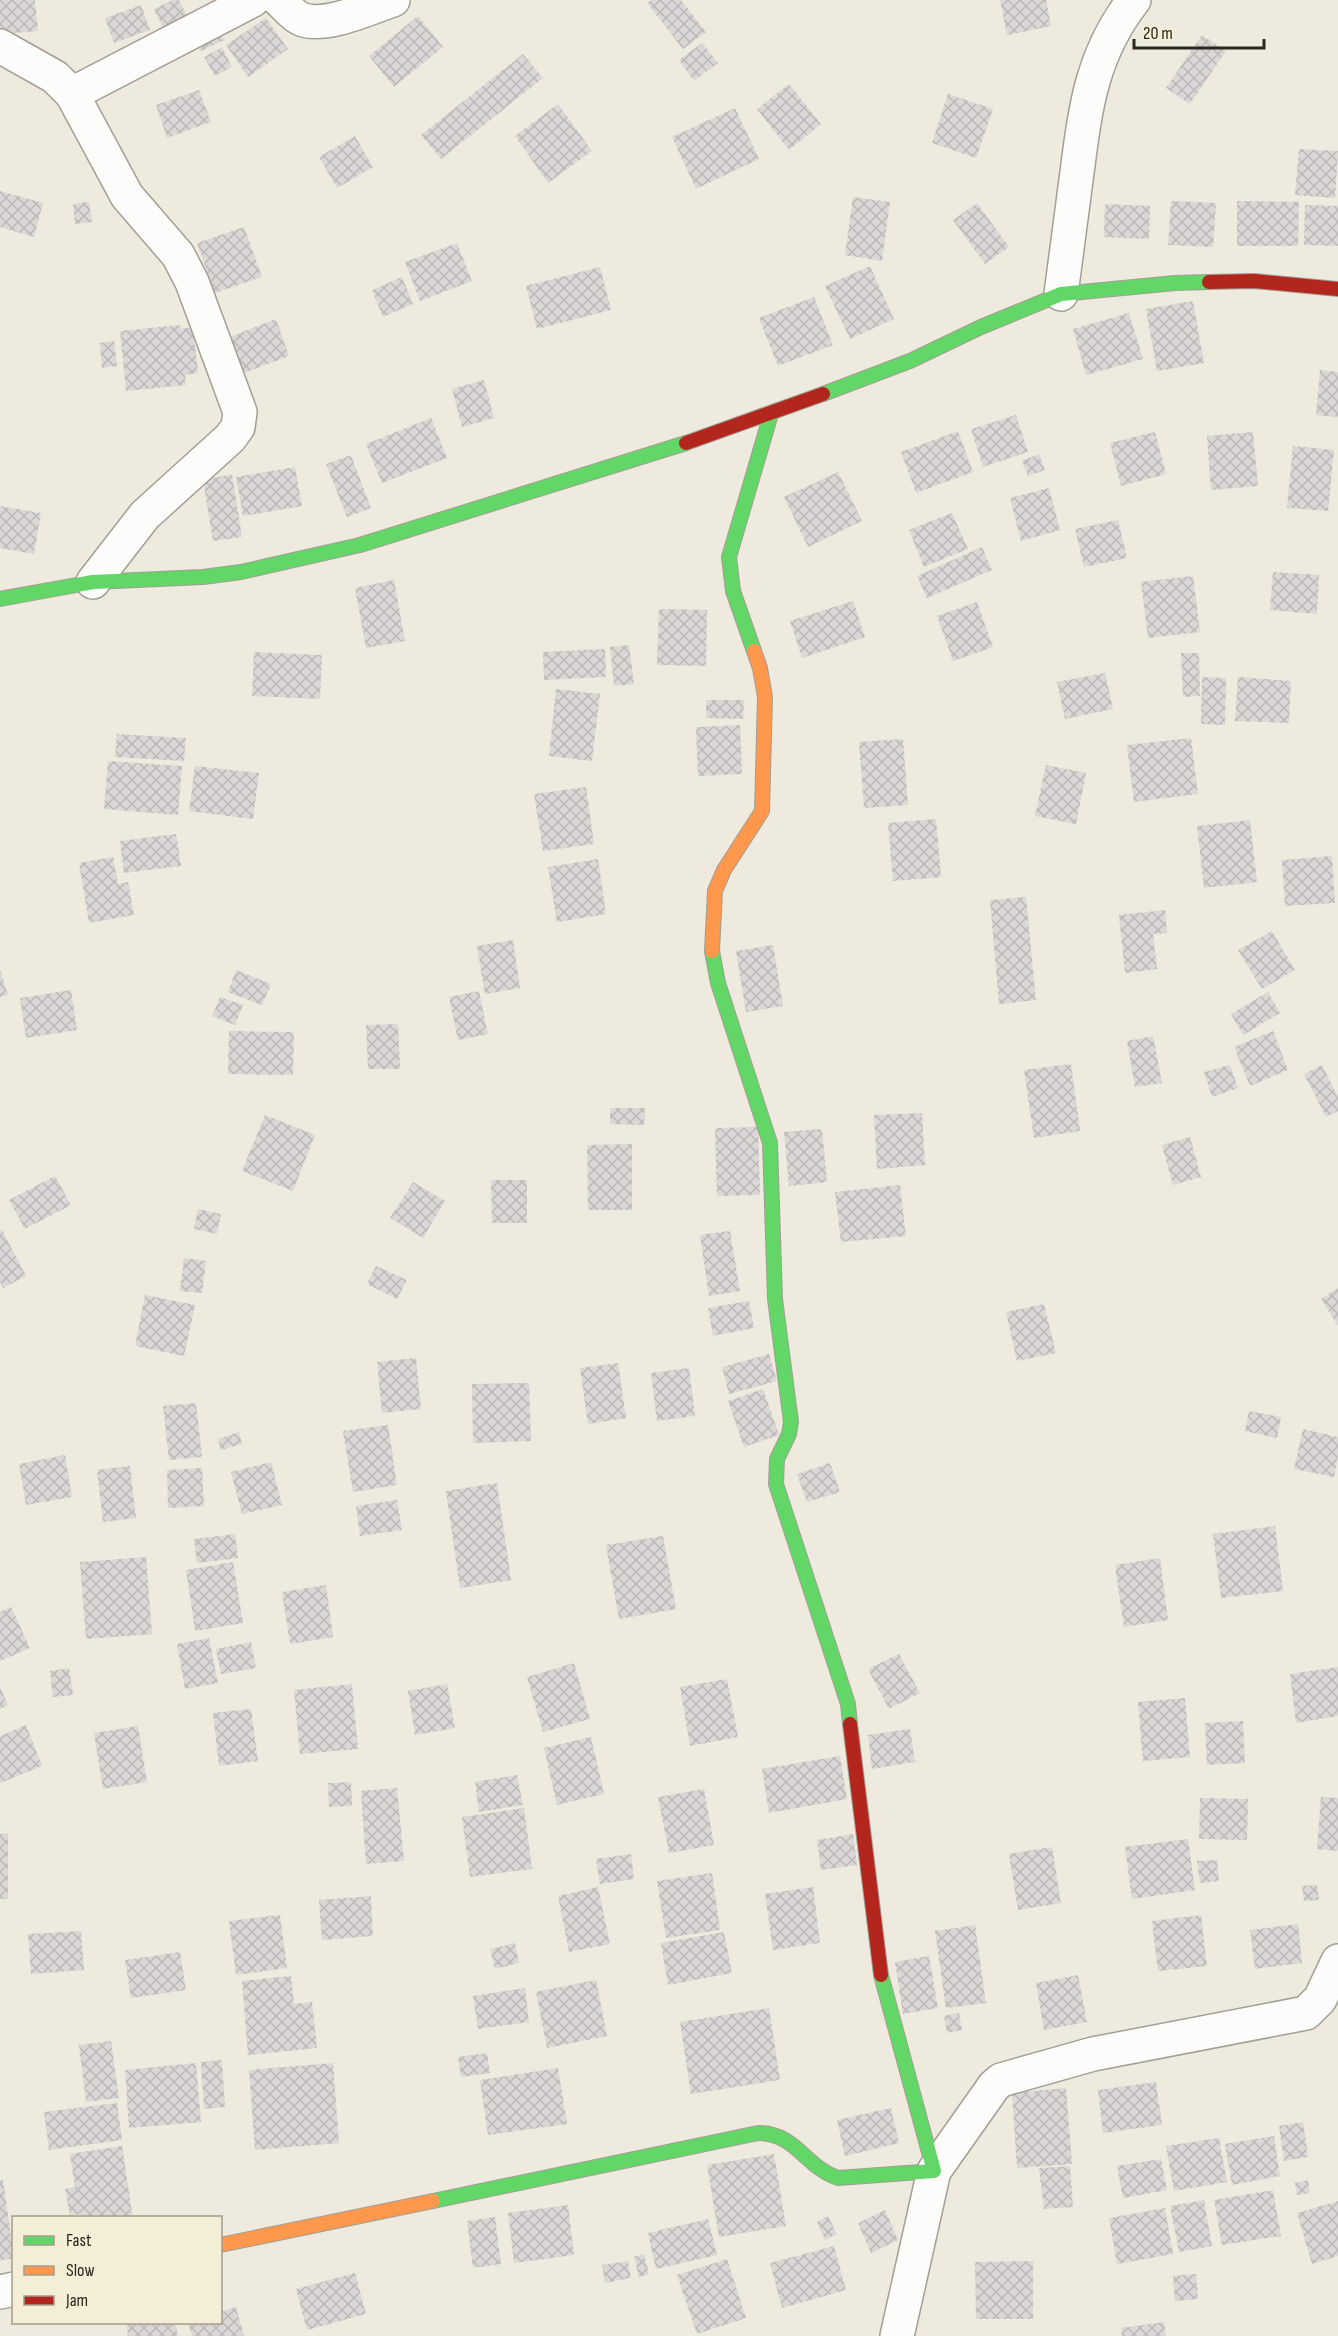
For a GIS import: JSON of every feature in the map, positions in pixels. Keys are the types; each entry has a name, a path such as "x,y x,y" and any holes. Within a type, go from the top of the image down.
{"street":[{"path":"72,94 253,0"},
{"path":"279,0 299,18 313,22 329,20 393,0"},
{"path":"1061,294 1086,102 1101,55 1122,6"},
{"path":"0,46 55,77 72,94 127,196 178,255 192,282 240,412 238,428 230,438 145,515 93,582"},
{"path":"0,599 93,582 203,577 241,572 360,545 638,460 771,414 910,361 981,327 1061,294 1175,283 1243,281 1338,290"},
{"path":"771,414 729,557 733,591 760,668 765,698 762,811 724,870 714,891 712,954 718,982 771,1143 777,1322 790,1422 789,1436 776,1462 776,1484 848,1704 882,1986 934,2171"},
{"path":"897,2336 934,2171 987,2094 1001,2080 1093,2054 1306,2013 1320,1999 1338,1961"},
{"path":"222,2245 758,2133 770,2132 783,2136 824,2173 838,2178 934,2171"}],"building":[{"path":"0,0 35,0 38,31 0,34"},
{"path":"173,0 179,0 188,18 164,30 154,9"},
{"path":"651,0 681,0 706,32 683,49 647,3"},
{"path":"1000,0 1046,0 1051,26 1007,35"},
{"path":"141,5 150,30 114,43 105,18"},
{"path":"418,16 443,47 394,87 369,56"},
{"path":"266,18 288,49 248,77 226,45"},
{"path":"218,27 224,40 201,51 194,39"},
{"path":"1202,35 1226,51 1190,104 1166,88"},
{"path":"702,43 718,63 694,81 679,60"},
{"path":"222,47 232,67 215,76 204,57"},
{"path":"523,54 543,78 441,159 421,135"},
{"path":"789,84 821,124 789,150 757,109"},
{"path":"199,90 211,122 167,138 156,105"},
{"path":"948,94 993,109 976,158 932,143"},
{"path":"558,104 592,151 548,183 515,136"},
{"path":"735,108 759,159 696,189 672,137"},
{"path":"355,136 373,167 337,188 319,157"},
{"path":"1299,149 1338,151 1335,198 1295,195"},
{"path":"0,191 43,203 34,237 0,227"},
{"path":"853,197 890,202 882,261 845,255"},
{"path":"1171,201 1216,203 1213,247 1168,245"},
{"path":"1237,201 1299,202 1298,246 1237,246"},
{"path":"89,202 92,222 75,224 73,204"},
{"path":"977,203 1009,247 985,264 953,220"},
{"path":"1105,204 1150,206 1149,239 1104,237"},
{"path":"1305,205 1338,206 1338,246 1304,245"},
{"path":"244,227 262,277 215,293 197,243"},
{"path":"457,243 472,281 420,301 405,262"},
{"path":"870,266 894,319 850,339 825,286"},
{"path":"600,267 611,310 537,329 526,286"},
{"path":"402,277 413,304 383,317 372,290"},
{"path":"814,297 833,345 778,366 759,318"},
{"path":"1193,301 1204,363 1157,371 1146,309"},
{"path":"1129,313 1143,359 1086,375 1073,329"},
{"path":"276,319 289,356 244,373 230,337"},
{"path":"180,325 181,329 193,327 198,373 185,375 186,385 126,391 120,331"},
{"path":"114,341 117,366 102,368 100,343"},
{"path":"1320,370 1338,372 1338,417 1316,415"},
{"path":"484,380 494,418 462,427 452,389"},
{"path":"1016,415 1028,452 983,467 971,429"},
{"path":"431,418 447,458 382,483 366,444"},
{"path":"958,431 973,472 916,493 901,452"},
{"path":"1155,432 1166,474 1121,486 1110,443"},
{"path":"1253,432 1258,486 1211,490 1207,436"},
{"path":"1293,446 1334,450 1328,511 1287,508"},
{"path":"1039,454 1045,470 1028,476 1022,461"},
{"path":"351,455 371,508 347,517 326,464"},
{"path":"295,467 302,506 243,516 236,477"},
{"path":"838,472 862,521 808,547 784,497"},
{"path":"232,474 242,537 213,541 203,480"},
{"path":"1049,488 1060,530 1021,541 1010,498"},
{"path":"0,506 41,513 34,554 0,548"},
{"path":"952,513 968,549 924,567 909,530"},
{"path":"1118,520 1127,558 1084,567 1075,529"},
{"path":"982,547 992,570 927,598 917,576"},
{"path":"1273,572 1319,575 1317,614 1270,610"},
{"path":"1193,576 1200,632 1148,638 1141,582"},
{"path":"394,580 405,641 366,648 355,588"},
{"path":"853,601 865,637 802,658 790,621"},
{"path":"977,602 993,647 953,661 937,616"},
{"path":"659,609 707,610 706,666 657,665"},
{"path":"629,645 634,684 614,686 610,647"},
{"path":"605,649 606,677 544,680 543,652"},
{"path":"254,652 322,655 320,699 252,696"},
{"path":"1181,653 1199,653 1200,696 1183,697"},
{"path":"1105,673 1113,709 1065,719 1057,682"},
{"path":"1202,677 1226,678 1225,725 1201,724"},
{"path":"1238,677 1291,681 1289,723 1235,721"},
{"path":"556,689 600,694 592,761 549,756"},
{"path":"706,700 744,700 743,719 706,718"},
{"path":"740,725 742,774 698,776 696,727"},
{"path":"117,734 186,738 184,761 115,757"},
{"path":"1191,738 1198,794 1134,802 1127,745"},
{"path":"903,739 908,805 864,808 859,742"},
{"path":"108,761 182,766 178,815 104,809"},
{"path":"1046,765 1086,773 1076,824 1035,816"},
{"path":"195,766 259,773 253,819 189,811"},
{"path":"586,787 594,844 543,851 534,794"},
{"path":"936,819 941,877 893,881 888,823"},
{"path":"1250,820 1257,882 1204,888 1197,826"},
{"path":"176,834 181,866 124,873 120,841"},
{"path":"1332,856 1335,903 1285,906 1282,860"},
{"path":"113,857 118,884 128,882 134,915 89,923 79,863"},
{"path":"598,859 606,914 557,922 548,867"},
{"path":"1026,897 1036,1000 999,1004 990,900"},
{"path":"1165,910 1167,933 1153,934 1157,969 1125,973 1119,915"},
{"path":"1272,931 1295,970 1262,989 1238,950"},
{"path":"513,940 520,988 485,994 477,946"},
{"path":"773,945 783,1006 746,1012 736,951"},
{"path":"0,970 8,995 0,997"},
{"path":"236,970 271,984 262,1005 228,992"},
{"path":"71,990 77,1030 26,1038 20,998"},
{"path":"479,991 488,1034 458,1040 449,997"},
{"path":"1268,992 1280,1013 1243,1035 1231,1014"},
{"path":"220,997 243,1005 235,1025 212,1016"},
{"path":"398,1024 400,1069 368,1069 366,1025"},
{"path":"229,1031 294,1032 293,1075 228,1074"},
{"path":"1273,1031 1288,1070 1250,1086 1234,1047"},
{"path":"1153,1036 1162,1083 1135,1087 1127,1041"},
{"path":"1071,1064 1080,1131 1034,1138 1024,1070"},
{"path":"1230,1065 1238,1088 1212,1097 1204,1072"},
{"path":"1322,1065 1338,1097 1338,1111 1326,1117 1304,1074"},
{"path":"610,1108 645,1108 644,1125 610,1124"},
{"path":"922,1113 925,1165 877,1169 874,1115"},
{"path":"265,1115 315,1135 293,1191 242,1171"},
{"path":"758,1127 760,1195 717,1196 715,1128"},
{"path":"822,1129 827,1182 789,1186 784,1132"},
{"path":"1190,1137 1201,1177 1173,1185 1162,1145"},
{"path":"632,1144 632,1210 588,1210 587,1145"},
{"path":"55,1176 71,1205 25,1229 9,1200"},
{"path":"491,1180 527,1180 527,1223 492,1223"},
{"path":"413,1182 445,1201 423,1238 390,1218"},
{"path":"900,1185 906,1236 841,1242 835,1192"},
{"path":"198,1209 221,1214 217,1234 194,1229"},
{"path":"2,1230 26,1276 3,1288 0,1282 0,1231"},
{"path":"730,1231 740,1291 709,1296 700,1235"},
{"path":"184,1258 206,1261 202,1293 180,1291"},
{"path":"376,1266 407,1280 397,1299 367,1284"},
{"path":"1338,1288 1338,1326 1321,1299"},
{"path":"145,1295 195,1305 184,1356 135,1346"},
{"path":"749,1301 754,1328 713,1336 708,1308"},
{"path":"1044,1304 1056,1353 1017,1361 1006,1312"},
{"path":"769,1354 777,1381 729,1394 722,1367"},
{"path":"416,1358 421,1409 382,1413 377,1362"},
{"path":"618,1363 626,1418 588,1424 580,1368"},
{"path":"689,1368 695,1416 657,1421 651,1373"},
{"path":"529,1383 531,1441 473,1443 472,1384"},
{"path":"763,1389 779,1435 744,1447 728,1401"},
{"path":"196,1403 202,1457 169,1460 163,1406"},
{"path":"1249,1411 1281,1417 1277,1438 1245,1431"},
{"path":"388,1425 397,1485 353,1492 343,1431"},
{"path":"1303,1429 1338,1437 1338,1456 1334,1477 1294,1469"},
{"path":"239,1432 242,1444 221,1450 218,1439"},
{"path":"65,1455 72,1497 26,1505 19,1464"},
{"path":"271,1462 282,1505 242,1514 231,1472"},
{"path":"830,1463 840,1492 807,1502 797,1474"},
{"path":"130,1466 136,1518 103,1522 97,1470"},
{"path":"202,1468 204,1506 168,1508 167,1470"},
{"path":"497,1483 511,1580 460,1588 446,1491"},
{"path":"397,1500 402,1530 360,1536 356,1506"},
{"path":"1275,1526 1283,1591 1221,1598 1213,1534"},
{"path":"235,1534 238,1558 197,1563 194,1539"},
{"path":"663,1536 676,1609 619,1619 606,1545"},
{"path":"146,1557 152,1634 86,1639 80,1562"},
{"path":"1160,1558 1168,1620 1124,1627 1115,1565"},
{"path":"233,1562 243,1623 195,1631 186,1570"},
{"path":"326,1585 333,1637 290,1644 282,1592"},
{"path":"11,1607 30,1648 0,1661 0,1612"},
{"path":"209,1638 218,1683 185,1689 177,1644"},
{"path":"251,1642 256,1668 221,1674 216,1649"},
{"path":"899,1654 920,1693 889,1709 868,1669"},
{"path":"574,1663 590,1719 543,1732 527,1677"},
{"path":"1338,1667 1338,1716 1296,1723 1290,1674"},
{"path":"69,1668 73,1695 53,1697 50,1671"},
{"path":"727,1679 738,1737 690,1746 680,1687"},
{"path":"352,1684 358,1749 300,1754 294,1690"},
{"path":"447,1684 455,1728 415,1735 408,1691"},
{"path":"0,1687 8,1705 0,1709"},
{"path":"1185,1698 1190,1757 1143,1761 1138,1702"},
{"path":"251,1709 258,1761 219,1766 213,1713"},
{"path":"1243,1721 1245,1763 1207,1765 1205,1723"},
{"path":"26,1725 42,1766 0,1783 0,1736"},
{"path":"138,1726 147,1782 103,1789 94,1733"},
{"path":"910,1729 915,1762 872,1769 868,1735"},
{"path":"591,1737 604,1794 557,1805 544,1748"},
{"path":"840,1756 847,1799 769,1813 762,1769"},
{"path":"517,1775 523,1805 479,1812 475,1782"},
{"path":"351,1782 352,1806 329,1807 328,1783"},
{"path":"397,1788 404,1861 366,1864 361,1791"},
{"path":"704,1789 714,1845 669,1853 658,1797"},
{"path":"1321,1797 1338,1798 1338,1851 1317,1849"},
{"path":"1200,1798 1248,1799 1247,1840 1199,1839"},
{"path":"524,1808 532,1869 470,1877 462,1817"},
{"path":"8,1833 8,1899 0,1899 0,1834"},
{"path":"853,1834 857,1865 821,1870 817,1840"},
{"path":"1188,1839 1195,1890 1132,1899 1125,1847"},
{"path":"1052,1847 1061,1903 1018,1910 1009,1854"},
{"path":"631,1854 634,1879 600,1884 596,1859"},
{"path":"1217,1860 1219,1881 1200,1883 1197,1861"},
{"path":"712,1873 720,1930 666,1938 657,1881"},
{"path":"1317,1885 1319,1900 1304,1901 1302,1886"},
{"path":"598,1887 610,1944 569,1952 558,1896"},
{"path":"813,1887 820,1943 773,1950 765,1894"},
{"path":"371,1896 373,1936 322,1940 319,1900"},
{"path":"280,1915 287,1968 236,1975 229,1921"},
{"path":"1201,1915 1207,1966 1158,1971 1152,1921"},
{"path":"1298,1924 1302,1963 1255,1969 1250,1930"},
{"path":"975,1925 986,2003 946,2008 935,1931"},
{"path":"81,1931 84,1970 31,1974 28,1934"},
{"path":"724,1932 732,1973 668,1985 661,1943"},
{"path":"515,1943 519,1963 495,1969 490,1949"},
{"path":"180,1952 186,1990 131,1998 125,1960"},
{"path":"929,1956 938,2008 903,2014 895,1962"},
{"path":"1078,1975 1087,2022 1044,2030 1036,1983"},
{"path":"291,1976 294,2004 312,2002 317,2048 248,2055 242,1981"},
{"path":"596,1980 607,2036 547,2048 536,1992"},
{"path":"525,1988 529,2022 478,2029 473,1996"},
{"path":"769,2008 780,2080 691,2094 680,2022"},
{"path":"959,2013 962,2030 947,2033 944,2016"},
{"path":"111,2041 119,2098 86,2102 79,2045"},
{"path":"487,2053 490,2073 461,2077 458,2057"},
{"path":"222,2060 225,2107 204,2109 201,2062"},
{"path":"196,2063 201,2122 129,2128 125,2070"},
{"path":"333,2063 339,2143 255,2150 249,2070"},
{"path":"558,2068 567,2124 488,2135 480,2080"},
{"path":"1156,2082 1162,2125 1103,2133 1098,2090"},
{"path":"1066,2088 1072,2164 1017,2168 1012,2093"},
{"path":"117,2103 122,2140 49,2150 44,2112"},
{"path":"891,2108 899,2143 845,2156 837,2120"},
{"path":"1303,2122 1308,2157 1284,2161 1279,2126"},
{"path":"1274,2136 1280,2176 1232,2185 1225,2144"},
{"path":"1219,2138 1227,2182 1174,2191 1166,2146"},
{"path":"122,2146 133,2216 80,2216 80,2214 70,2216 65,2189 75,2187 70,2154"},
{"path":"774,2154 786,2226 719,2237 707,2165"},
{"path":"1161,2159 1167,2190 1123,2198 1117,2166"},
{"path":"1070,2166 1073,2207 1044,2209 1039,2168"},
{"path":"0,2180 3,2180 12,2258 0,2261"},
{"path":"1308,2180 1310,2193 1297,2195 1295,2183"},
{"path":"1273,2190 1281,2236 1222,2245 1214,2200"},
{"path":"1204,2200 1212,2246 1179,2252 1170,2206"},
{"path":"1338,2201 1338,2256 1312,2264 1297,2213"},
{"path":"568,2205 574,2255 514,2263 508,2213"},
{"path":"1165,2208 1173,2254 1117,2264 1109,2218"},
{"path":"885,2210 898,2240 871,2253 858,2223"},
{"path":"828,2216 837,2234 825,2240 817,2222"},
{"path":"495,2217 501,2264 473,2268 467,2221"},
{"path":"708,2219 717,2255 656,2269 648,2233"},
{"path":"834,2246 846,2290 782,2308 770,2263"},
{"path":"644,2254 649,2274 639,2277 634,2257"},
{"path":"727,2259 746,2318 697,2334 677,2275"},
{"path":"628,2261 631,2278 605,2283 602,2265"},
{"path":"1033,2261 1033,2319 976,2319 975,2262"},
{"path":"355,2273 366,2314 307,2330 296,2289"},
{"path":"1196,2274 1198,2299 1175,2301 1173,2276"},
{"path":"236,2307 244,2336 192,2336 189,2324 222,2324 222,2311"},
{"path":"1164,2322 1166,2336 1122,2336 1121,2328"},
{"path":"126,2324 175,2324 178,2336 128,2336"}],"traffic: fast":[{"path":"823,394 910,361 981,327 1061,294 1209,282"},
{"path":"754,651 733,591 729,557 771,414"},
{"path":"0,599 93,582 203,577 241,572 360,545 686,443"},
{"path":"712,951 718,983 770,1143 775,1299 791,1422 789,1434 777,1459 776,1484 848,1704 850,1724"},
{"path":"433,2201 758,2133 782,2138 817,2166 838,2178 934,2171 881,1975"}],"traffic: slow":[{"path":"712,951 715,891 724,870 762,811 765,697 760,668 754,651"},
{"path":"222,2245 433,2201"}],"traffic: jam":[{"path":"1209,282 1254,281 1338,289"},
{"path":"686,443 823,394"},
{"path":"850,1724 881,1975"}]}
